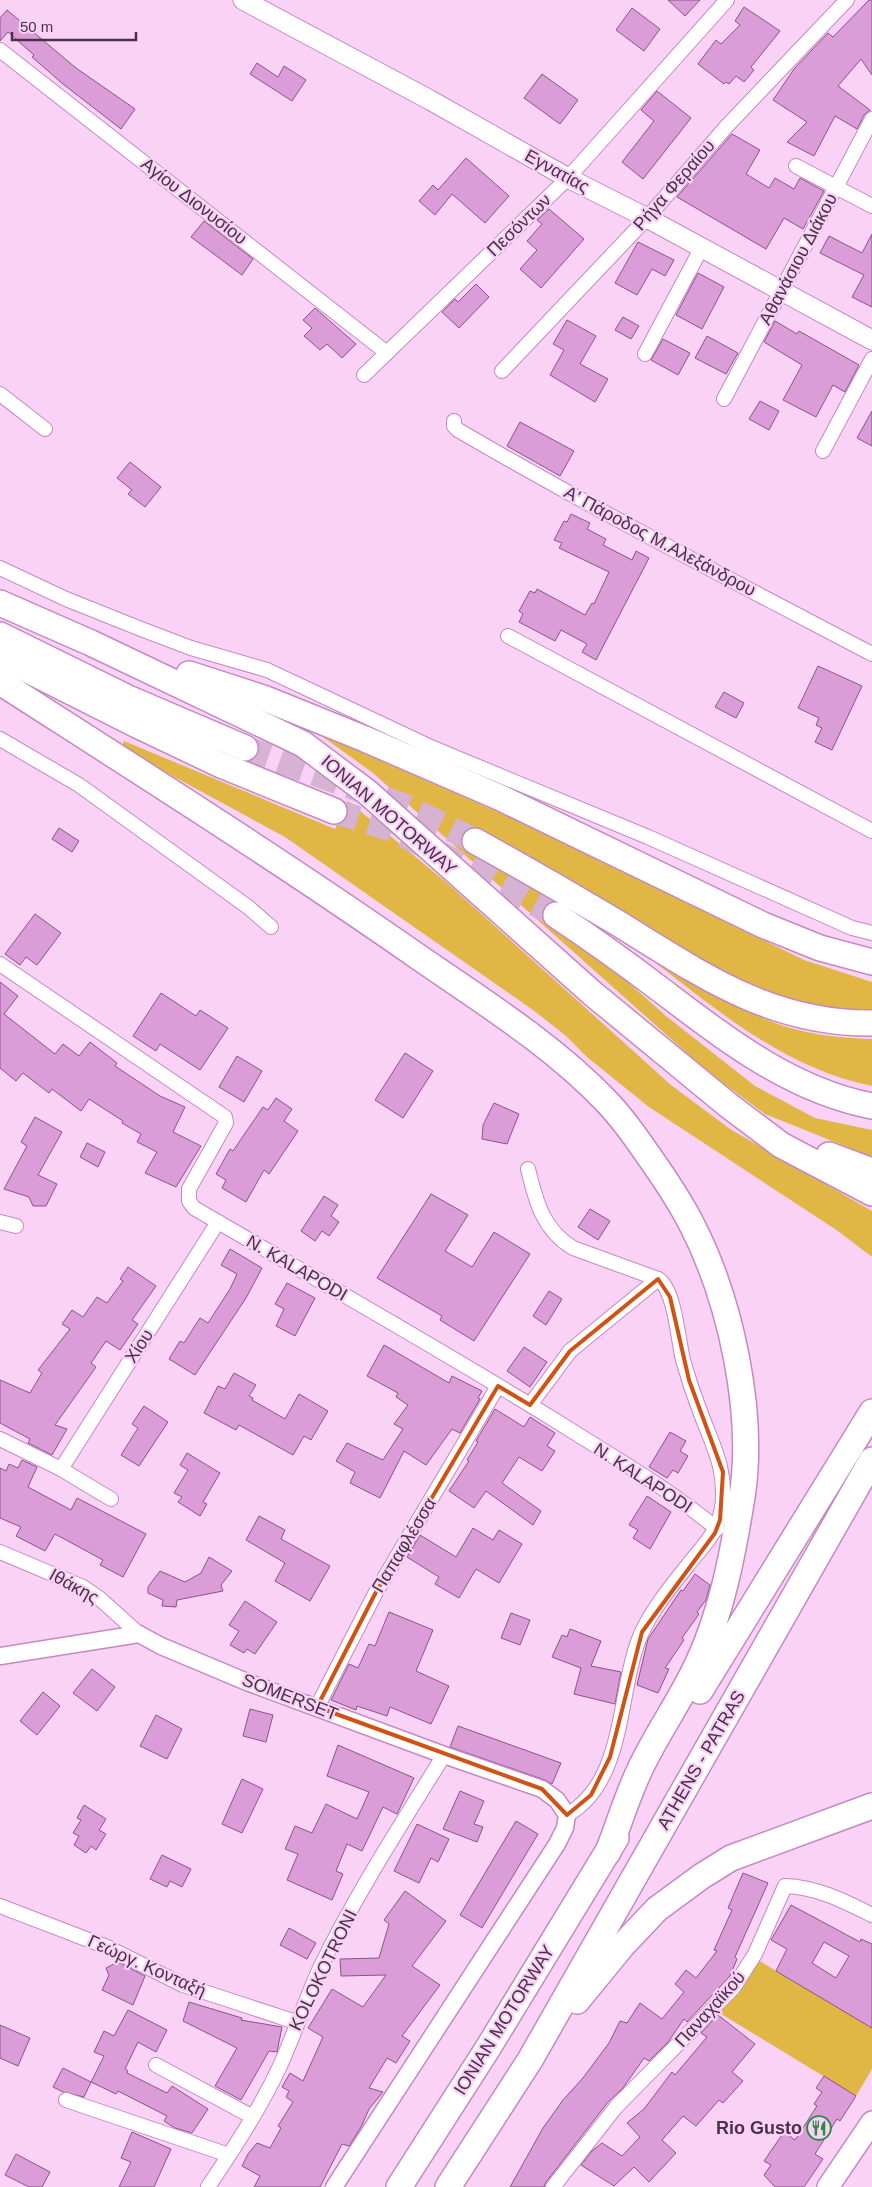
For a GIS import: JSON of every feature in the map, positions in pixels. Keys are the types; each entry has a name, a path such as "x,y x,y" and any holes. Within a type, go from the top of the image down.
{"highway":[{"name":"IONIAN MOTORWAY","path":"0,603 91,643 303,744 367,792 585,987 728,1105"},
{"path":"0,635 128,698 245,748"},
{"path":"91,643 266,698 501,798 763,925 820,948 872,962"},
{"path":"0,656 137,726 221,765 334,810"},
{"path":"0,682 358,915 492,1008 557,1056 609,1104 669,1184 693,1226 715,1277 730,1329 740,1382 745,1434 743,1492 718,1609 698,1662 641,1767 608,1852"},
{"path":"475,840 554,885 715,983 755,1002 824,1020 872,1024"},
{"path":"556,915 613,954 704,1023 773,1070 836,1098 872,1106"},
{"path":"728,1105 841,1161 872,1172"},
{"path":"728,1105 781,1146 872,1193"},
{"name":"ATHENS - PATRAS","path":"608,1852 719,1658 872,1412"},
{"name":"ATHENS - PATRAS","path":"530,2060 872,1460"},
{"path":"448,2187 530,2060 622,1946 657,1909 702,1876 731,1858 872,1806"},
{"name":"IONIAN MOTORWAY","path":"399,2187 488,2048 608,1852"}],"main road":[{"name":"Εγνατίας","path":"243,0 430,100 568,178 702,247 872,340"},
{"path":"828,2187 872,2122"}],"street":[{"name":"Πεσόντων","path":"364,376 568,178 727,0"},
{"name":"Ρήγα Φεραίου","path":"502,371 647,218 726,127 847,0"},
{"name":"Αγίου Διονυσίου","path":"0,50 387,352"},
{"name":"Αθανάσιου Διάκου","path":"724,400 872,119"},
{"path":"796,166 872,206"},
{"path":"645,354 702,247"},
{"path":"823,451 872,359"},
{"path":"0,394 45,429"},
{"name":"Α' Πάροδος Μ.Αλεξάνδρου","path":"454,421 454,426 458,430 509,460 719,574 872,654"},
{"path":"0,568 66,599 141,629 191,648 267,670 433,748 648,836 852,928 872,933"},
{"path":"508,636 872,831"},
{"path":"0,739 86,790 248,907 271,926"},
{"name":"N. KALAPODI","path":"0,964 225,1117 226,1122 188,1192 189,1201 194,1208 530,1405 636,1471 699,1514 717,1529"},
{"path":"334,2187 557,1844 565,1828 567,1814 582,1806 590,1795 610,1757 621,1720 633,1655 642,1632 673,1584 717,1529 723,1500 723,1472 689,1380 678,1341 670,1297 665,1285 658,1279 573,1248 561,1240 551,1230 540,1212 528,1169"},
{"path":"0,1222 16,1226"},
{"name":"Χίου","path":"61,1469 218,1222"},
{"path":"530,1405 570,1351 658,1279"},
{"name":"Παπαφλέσσα","path":"317,1707 376,1592 498,1386"},
{"path":"0,1439 61,1469 112,1499"},
{"name":"Ιθάκης","path":"0,1552 83,1587 99,1598 139,1634"},
{"path":"0,1656 139,1634"},
{"name":"SOMERSET","path":"139,1634 185,1656 317,1707 444,1755 542,1789 557,1800 567,1814"},
{"name":"KOLOKOTRONI","path":"208,2187 253,2118 280,2066 296,2022 321,1968 366,1884 444,1755"},
{"name":"Παναχαϊκού","path":"554,2187 590,2138 623,2100 734,1987 755,1954 785,1886 796,1886 825,1893 872,1915"},
{"name":"Γεώργ. Κονταξή","path":"0,1906 107,1947 183,1985 296,2022"},
{"path":"156,2065 253,2118"},
{"path":"66,2100 230,2155"}],"highlighted area":[{"path":"658,1279 670,1297 689,1380 723,1472 720,1520 715,1533 642,1632 610,1757 591,1795 567,1815 542,1789 317,1707 376,1592 498,1386 530,1405 570,1351"}],"shaded area":[{"path":"294,716 393,766 510,817 804,960 872,982 872,1013 859,1014 780,1001 560,898 548,917 621,976 666,1016 755,1086 815,1118 872,1130 872,1157 765,1114 707,1071 373,773"},
{"path":"124,741 335,829 348,801 447,883 671,1085 730,1129 872,1211 872,1257 838,1231 649,1107 533,1010 285,837 156,767 122,745"},
{"path":"634,946 741,1008 778,1024 801,1031 825,1035 872,1039 872,1086 839,1077 776,1049 717,1010"},
{"path":"758,1960 872,2028 872,2069 856,2096 718,2012"}],"building":[{"path":"668,0 700,0 685,16"},
{"path":"869,0 872,0 872,75 861,59 838,86 870,110 864,115 857,129 835,116 814,156 787,142 807,122 773,100 794,69 828,33 833,37"},
{"path":"744,7 780,31 751,67 754,70 744,82 736,76 729,84 726,82 724,84 698,64 716,40 721,44 740,25 735,21"},
{"path":"632,8 660,29 644,51 616,30"},
{"path":"7,10 76,68 135,109 121,129 63,84 32,57 34,55 8,32 0,41 0,18"},
{"path":"257,63 278,77 284,66 306,80 292,101 250,74"},
{"path":"542,74 578,100 560,124 524,98"},
{"path":"657,91 691,118 643,179 622,162 654,121 641,110"},
{"path":"732,134 760,150 746,174 769,188 775,178 794,189 800,178 824,191 803,229 784,218 766,249 677,197"},
{"path":"466,158 509,196 485,223 452,194 435,215 419,201 433,185 438,190"},
{"path":"549,209 584,239 541,288 520,269 537,250 527,241 542,224 537,220"},
{"path":"204,221 253,259 242,275 191,237"},
{"path":"872,234 872,307 852,297 864,275 820,253 829,236 862,253"},
{"path":"638,242 674,260 665,276 652,269 637,295 615,283"},
{"path":"698,273 724,287 702,329 676,315"},
{"path":"476,284 489,297 459,328 442,312 455,299 458,302"},
{"path":"315,308 356,344 342,358 327,344 320,350 304,336 312,328 303,320"},
{"path":"623,317 639,326 631,339 615,330"},
{"path":"567,320 596,336 580,364 608,379 595,402 550,375 564,350 553,344"},
{"path":"775,321 797,334 799,331 859,365 845,392 833,385 816,417 783,400 802,365 764,342"},
{"path":"707,336 738,353 726,374 695,358"},
{"path":"663,339 690,353 678,375 651,360"},
{"path":"760,401 779,411 769,430 749,419"},
{"path":"872,411 872,446 857,438"},
{"path":"520,422 574,451 560,476 507,446"},
{"path":"130,462 161,487 145,507 128,494 132,490 117,478"},
{"path":"571,514 590,523 587,529 606,539 603,545 632,560 636,551 649,558 596,660 582,652 587,644 561,630 555,641 519,622 523,614 519,611 530,591 535,593 537,589 585,615 592,603 594,604 609,572 559,548 562,543 554,540 564,521 567,522"},
{"path":"818,666 862,686 832,750 815,742 822,728 816,725 819,718 798,708"},
{"path":"724,692 744,703 736,718 715,707"},
{"path":"59,828 79,841 72,852 52,839"},
{"path":"35,914 61,933 37,965 26,957 20,965 5,954"},
{"path":"0,982 18,996 4,1014 55,1054 63,1044 79,1056 90,1042 117,1063 115,1066 160,1096 185,1107 173,1132 201,1146 176,1187 145,1173 157,1152 137,1142 141,1134 122,1123 123,1121 89,1099 81,1111 52,1089 49,1093 23,1073 16,1081 0,1068"},
{"path":"161,993 196,1016 200,1010 228,1028 200,1070 160,1044 156,1051 133,1036"},
{"path":"405,1053 433,1071 403,1118 375,1100"},
{"path":"237,1056 262,1071 244,1102 219,1087"},
{"path":"276,1098 292,1109 284,1121 298,1131 269,1174 264,1170 246,1202 222,1188 226,1180 216,1174 230,1149 233,1151 263,1107 268,1110"},
{"path":"494,1103 519,1114 507,1144 482,1139 483,1125"},
{"path":"35,1117 62,1132 38,1175 57,1184 46,1206 33,1206 29,1197 4,1189 27,1146 21,1142"},
{"path":"87,1143 105,1152 98,1167 80,1157"},
{"path":"431,1194 468,1215 445,1251 472,1267 494,1232 530,1254 474,1341 440,1320 442,1316 377,1278"},
{"path":"324,1196 338,1205 331,1216 339,1222 329,1236 322,1231 315,1241 301,1231"},
{"path":"590,1209 610,1221 598,1240 578,1227"},
{"path":"230,1249 262,1268 246,1298 195,1375 169,1359 180,1341 184,1343 200,1318 208,1323 230,1289 237,1274 221,1265"},
{"path":"128,1267 156,1286 132,1320 138,1324 120,1350 106,1341 91,1363 96,1367 55,1425 67,1429 52,1455 28,1443 30,1439 0,1423 0,1380 30,1393 42,1373 38,1370 70,1329 62,1324 72,1310 83,1317 97,1297 107,1303 123,1281 120,1279"},
{"path":"287,1283 315,1298 295,1336 276,1326 284,1309 275,1304"},
{"path":"549,1291 562,1299 546,1325 533,1316"},
{"path":"384,1345 449,1383 452,1376 482,1391 478,1398 480,1399 460,1433 452,1429 426,1465 404,1451 380,1498 350,1483 355,1472 336,1461 347,1443 383,1460 403,1429 394,1424 408,1405 396,1397 398,1393 367,1376"},
{"path":"524,1347 547,1362 530,1387 507,1371"},
{"path":"234,1373 256,1385 249,1396 253,1398 252,1400 285,1419 299,1394 328,1411 311,1440 304,1436 293,1455 239,1425 236,1430 204,1413 218,1386 225,1389"},
{"path":"144,1406 168,1422 139,1466 121,1455 138,1428 132,1424"},
{"path":"495,1409 524,1427 530,1417 555,1433 547,1446 555,1451 542,1471 519,1457 502,1483 541,1511 533,1525 486,1491 474,1508 449,1491 469,1461 467,1460 478,1442 476,1441"},
{"path":"670,1432 686,1441 680,1451 688,1456 678,1473 673,1470 667,1478 649,1467"},
{"path":"187,1453 220,1473 203,1502 207,1504 200,1516 178,1502 182,1497 174,1493 188,1470 180,1465"},
{"path":"22,1460 37,1467 28,1487 71,1510 77,1498 146,1534 123,1577 100,1565 103,1560 55,1534 45,1551 16,1536 21,1527 0,1518 0,1468 6,1471 9,1464 18,1468"},
{"path":"647,1496 671,1512 650,1549 633,1538 638,1530 629,1525"},
{"path":"259,1516 285,1530 281,1539 330,1566 310,1601 275,1581 285,1563 246,1540"},
{"path":"473,1528 493,1540 499,1530 522,1544 499,1583 476,1569 459,1598 435,1584 439,1577 407,1557 420,1535 456,1557"},
{"path":"209,1557 232,1571 221,1585 223,1591 177,1600 176,1607 162,1606 163,1600 148,1593 148,1587 160,1571 185,1582 201,1573"},
{"path":"695,1574 710,1585 706,1600 697,1612 699,1614 682,1638 684,1640 665,1668 669,1669 658,1693 637,1685 648,1639 681,1590 683,1591"},
{"path":"245,1601 277,1622 255,1654 247,1649 244,1653 230,1645 239,1631 229,1625"},
{"path":"389,1612 433,1630 416,1671 449,1686 431,1724 390,1707 387,1716 357,1706 356,1710 331,1700 349,1664 358,1668 369,1644 375,1646"},
{"path":"511,1613 530,1620 520,1645 501,1638"},
{"path":"570,1629 601,1641 591,1666 621,1672 615,1704 574,1694 581,1668 552,1657 562,1635 567,1637"},
{"path":"92,1669 115,1687 97,1711 73,1693"},
{"path":"43,1692 60,1706 37,1735 20,1721"},
{"path":"250,1709 273,1715 266,1742 243,1736"},
{"path":"156,1715 182,1729 167,1759 140,1746"},
{"path":"458,1726 561,1763 552,1784 450,1747"},
{"path":"338,1745 414,1778 397,1814 383,1807 362,1851 347,1844 336,1871 343,1874 332,1900 287,1880 298,1854 285,1849 295,1826 312,1833 326,1804 357,1819 369,1792 327,1776"},
{"path":"242,1779 263,1789 242,1833 222,1824"},
{"path":"460,1791 484,1801 474,1824 483,1827 477,1842 443,1829"},
{"path":"84,1805 106,1819 99,1830 106,1834 96,1850 91,1846 86,1853 74,1845 79,1836 73,1833 81,1820 77,1818"},
{"path":"516,1821 538,1834 482,1928 460,1915"},
{"path":"417,1824 449,1839 438,1862 431,1858 419,1883 394,1871"},
{"path":"162,1855 191,1869 182,1887 170,1881 167,1887 150,1879"},
{"path":"743,1873 768,1883 735,1957 737,1959 730,1976 687,2022 684,2019 668,2042 649,2061 644,2058 623,2088 608,2102 544,2187 510,2187 543,2128 609,2043 620,2021 627,2023 640,2003 662,2019 684,1992 675,1984 686,1970 696,1978 717,1951 714,1950 732,1910 728,1908"},
{"path":"405,1891 446,1921 412,1966 440,1985 402,2036 410,2041 396,2063 387,2058 369,2088 383,2092 369,2109 361,2127 349,2146 342,2144 320,2187 254,2187 260,2176 242,2166 248,2154 257,2143 270,2148 281,2128 278,2126 293,2102 286,2097 289,2091 282,2087 290,2073 303,2081 323,2037 308,2028 332,1989 363,2007 386,1975 341,1976 340,1959 379,1958 389,1924 384,1920"},
{"path":"791,1905 860,1942 861,1939 872,1944 872,2028 776,1971 787,1949 771,1940","holes":["824,1942 849,1956 836,1978 812,1963"]},
{"path":"289,1928 316,1943 307,1959 280,1945"},
{"path":"118,1962 145,1976 133,2005 102,1990 109,1975 106,1968"},
{"path":"189,2002 242,2018 241,2020 282,2027 277,2052 269,2051 241,2100 215,2086 237,2048 183,2021"},
{"path":"128,2010 167,2030 156,2052 138,2042 125,2069 128,2071 127,2073 167,2093 172,2086 208,2109 192,2133 175,2128 164,2121 167,2116 118,2091 116,2094 91,2082 104,2056 94,2052 104,2031 114,2036"},
{"path":"718,2015 755,2044 732,2072 743,2081 723,2103 719,2100 696,2126 683,2116 662,2140 676,2153 649,2182 634,2167 614,2186 581,2165 592,2151 602,2143 622,2156 640,2137 627,2123 644,2109 672,2072 675,2075 707,2037 701,2033"},
{"path":"0,2025 30,2038 18,2066 0,2058"},
{"path":"63,2068 91,2082 84,2097 63,2092 53,2087"},
{"path":"824,2076 856,2096 840,2121 837,2119 815,2154 823,2159 804,2187 775,2187 764,2175 771,2165 764,2161 784,2132 795,2140 817,2106 814,2104 822,2092 816,2088"},
{"path":"132,2132 171,2149 154,2187 119,2187 131,2162 121,2158"},
{"path":"16,2154 50,2172 42,2187 29,2187 5,2175"}],"tunnel":[{"path":"245,748 404,806 475,841"},
{"path":"334,811 392,829 556,915"}],"place":[{"name":"Rio Gusto","path":"819,2128"}]}
